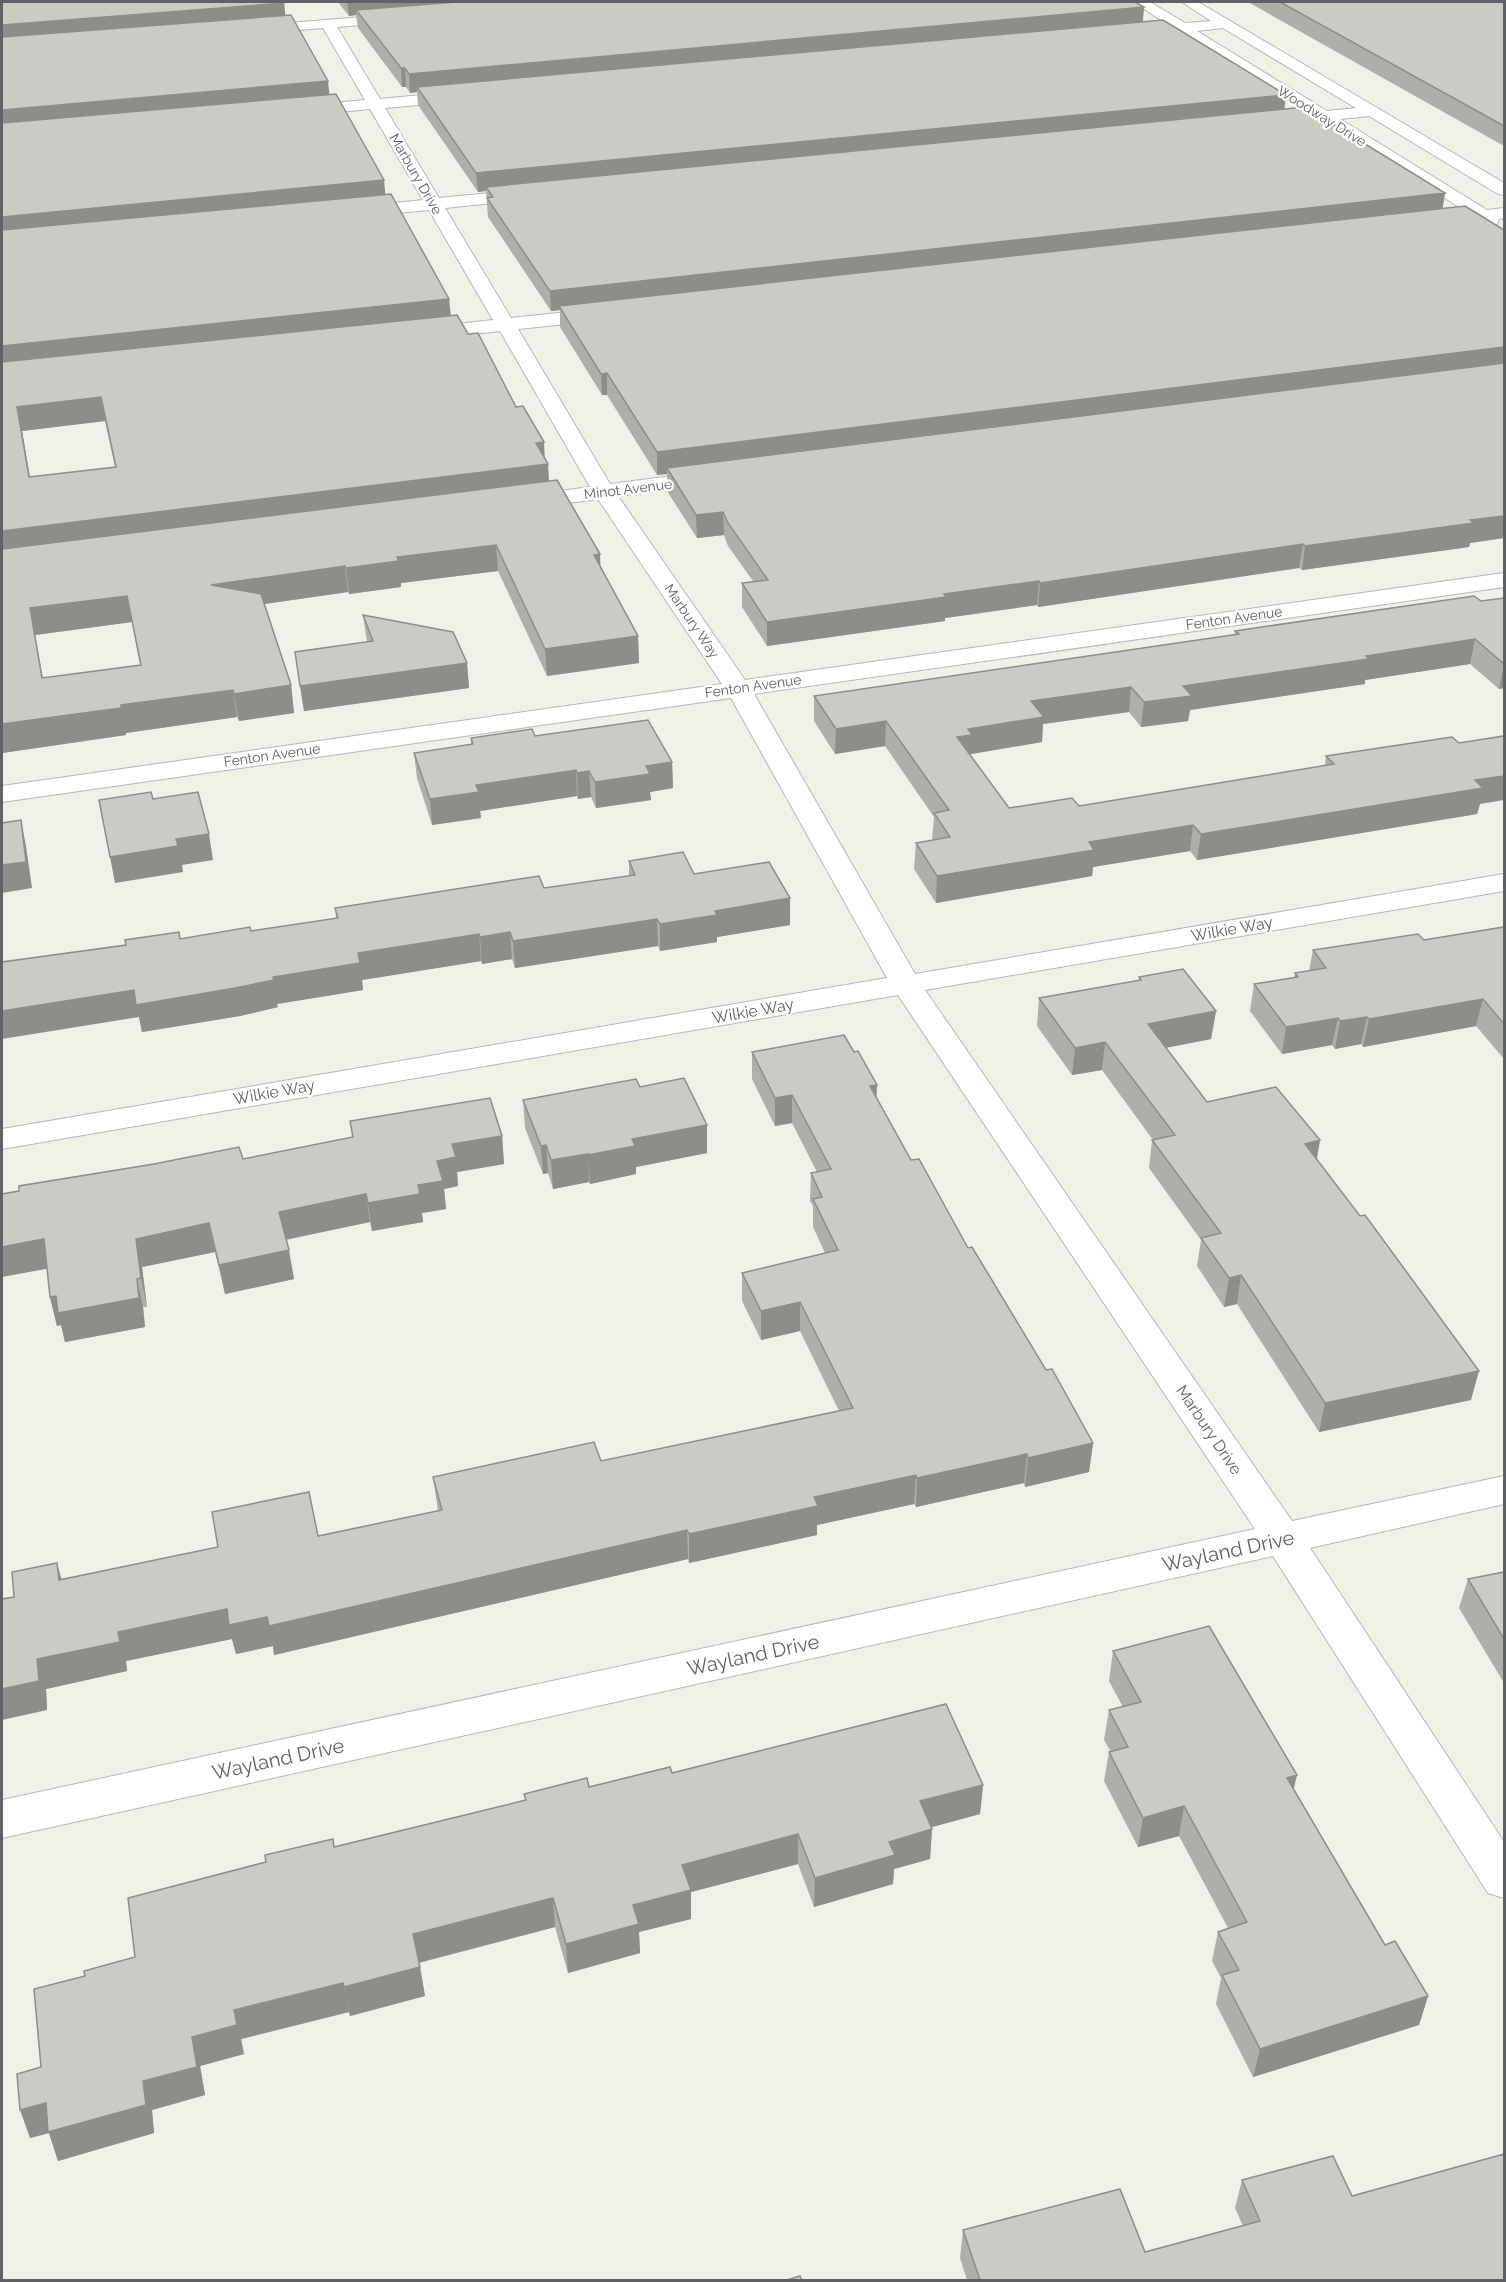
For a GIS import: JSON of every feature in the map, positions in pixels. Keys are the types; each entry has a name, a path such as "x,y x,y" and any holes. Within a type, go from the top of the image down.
{"street":[{"name":"Woodway Drive","path":"1141,2 1504,228"},
{"name":"Woodway Drive","path":"1189,2 1504,190"},
{"path":"235,31 412,17"},
{"name":"Marbury Drive","path":"328,24 503,325"},
{"path":"1112,34 1227,24"},
{"path":"281,112 482,94"},
{"path":"1264,122 1373,111"},
{"path":"340,213 553,192"},
{"path":"1425,222 1504,213"},
{"path":"398,336 622,312"},
{"name":"Marbury Way","path":"503,325 604,492 738,688 906,985"},
{"name":"Minot Avenue","path":"497,505 733,476"},
{"name":"Fenton Avenue","path":"2,794 1504,580"},
{"name":"Wilkie Way","path":"2,1139 1504,882"},
{"name":"Marbury Drive","path":"906,985 1283,1539 1504,1879"},
{"name":"Wayland Drive","path":"2,1819 1504,1490"}],"building":[{"path":"2,2 283,2 284,3 2,25"},
{"path":"456,2 1135,2 1144,7 409,74 405,68 401,68 356,10"},
{"path":"1280,2 1504,2 1504,126"},
{"path":"291,15 328,81 2,110 2,37"},
{"path":"1163,20 1286,95 476,173 417,87"},
{"path":"336,94 384,180 2,217 2,123"},
{"path":"1305,107 1445,193 550,291 487,198 493,197 486,187"},
{"path":"391,194 449,299 2,346 2,230"},
{"path":"1465,206 1504,230 1504,347 657,452 607,373 601,374 559,306"},
{"path":"457,315 468,334 478,333 516,407 523,406 544,442 536,443 548,464 2,531 2,362","holes":["101,397 116,467 29,477 17,407"]},
{"path":"1504,363 1504,516 1470,520 1474,523 1305,546 1303,544 1040,583 1039,581 944,594 946,597 767,622 742,583 768,580 728,523 723,512 696,515 667,468"},
{"path":"557,480 600,554 594,555 638,636 545,649 496,545 397,557 399,561 346,568 345,566 211,585 261,594 291,685 234,694 233,690 121,705 121,708 2,724 2,549","holes":["127,596 141,665 42,678 30,608"]},
{"path":"1474,596 1481,601 1504,598 1504,664 1475,639 1366,656 1369,659 1183,686 1192,696 1144,702 1131,687 1031,701 1044,717 968,729 972,735 957,737 1009,808 1072,798 1079,806 1334,764 1326,756 1452,737 1459,743 1504,736 1504,776 1475,780 1483,788 1201,834 1193,825 1089,842 1094,850 937,876 916,843 950,837 934,813 949,810 886,721 836,729 814,696 1239,634 1235,631"},
{"path":"363,615 453,632 467,663 300,686 295,652 373,641"},
{"path":"648,720 672,762 646,766 650,774 595,782 589,771 577,773 576,770 476,785 479,792 430,799 414,753 473,744 471,738 532,729 535,736"},
{"path":"151,792 153,799 198,792 209,834 176,839 178,846 110,857 99,800"},
{"path":"21,820 26,862 2,865 2,823"},
{"path":"683,852 694,874 769,862 790,898 715,911 717,915 660,924 657,919 513,941 510,932 480,937 479,934 358,953 360,963 273,977 274,980 235,988 136,1005 134,990 2,1011 2,962 126,945 125,940 179,932 180,939 250,927 251,931 338,918 335,908 539,876 544,888 635,875 629,861"},
{"path":"1504,927 1504,1024 1483,999 1369,1019 1367,1017 1340,1021 1338,1018 1286,1027 1254,984 1298,977 1295,973 1326,968 1313,950 1418,934 1424,940"},
{"path":"1183,969 1216,1011 1148,1024 1207,1102 1276,1087 1320,1140 1305,1144 1360,1216 1365,1215 1479,1371 1325,1403 1241,1275 1229,1278 1201,1238 1221,1233 1152,1140 1175,1135 1105,1042 1075,1048 1039,998 1141,980 1139,977"},
{"path":"844,1035 854,1052 858,1051 877,1085 870,1086 911,1160 919,1159 968,1248 972,1247 1046,1370 1052,1369 1093,1443 1028,1458 1027,1454 814,1497 818,1506 689,1534 687,1530 269,1626 267,1617 229,1625 227,1609 118,1632 120,1642 37,1659 39,1681 2,1689 2,1599 14,1597 12,1572 57,1563 59,1580 218,1547 212,1512 309,1492 318,1536 442,1510 433,1477 594,1442 601,1461 853,1408 800,1302 761,1311 742,1273 838,1250 813,1199 822,1197 811,1173 831,1169 792,1095 775,1098 752,1052"},
{"path":"684,1078 707,1125 632,1139 635,1146 588,1155 551,1160 546,1145 541,1146 523,1100 636,1079 640,1087"},
{"path":"490,1098 502,1136 452,1144 456,1157 437,1161 443,1181 418,1185 420,1194 368,1203 366,1194 279,1212 289,1250 219,1265 209,1223 136,1239 141,1278 137,1279 139,1298 58,1313 56,1296 50,1297 44,1239 2,1247 2,1194 19,1191 19,1186 154,1164 239,1147 243,1159 353,1137 350,1121"},
{"path":"1504,1572 1504,1639 1468,1579"},
{"path":"1209,1626 1297,1775 1287,1778 1385,1945 1395,1941 1428,1996 1260,2049 1222,1975 1239,1970 1218,1932 1247,1922 1184,1806 1143,1818 1109,1752 1128,1747 1109,1710 1141,1702 1113,1651"},
{"path":"946,1704 983,1785 920,1801 932,1829 889,1842 895,1855 815,1878 798,1834 682,1865 691,1890 633,1905 639,1924 566,1944 553,1898 413,1934 420,1967 344,1987 343,1983 234,2010 237,2025 192,2037 197,2067 143,2081 146,2105 48,2132 46,2103 20,2110 17,2074 41,2067 34,1989 85,1976 84,1971 135,1957 128,1898 266,1862 265,1855 333,1839 334,1847 526,1800 524,1794 587,1778 589,1787 670,1767 672,1773"},
{"path":"1504,2154 1504,2280 980,2280 963,2230 1120,2189 1145,2252 1260,2221 1242,2180 1333,2156 1352,2196"},
{"path":"800,2276 802,2280 787,2280"}]}
